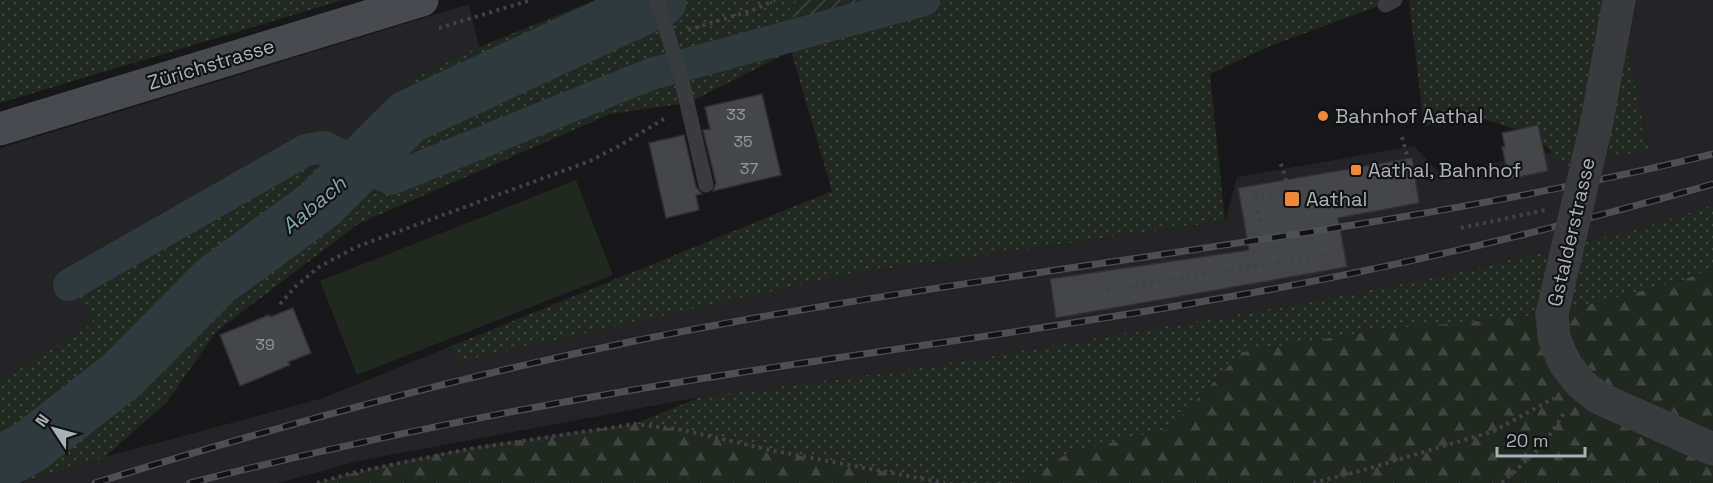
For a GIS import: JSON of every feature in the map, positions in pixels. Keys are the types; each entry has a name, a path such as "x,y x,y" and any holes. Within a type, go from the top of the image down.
{"main road":[{"name":"Zürichstrasse","path":"0,129 422,0"}],"street":[{"name":"Gstalderstrasse","path":"1619,0 1597,121 1552,314 1554,338 1565,364 1581,384 1599,398 1713,449"}],"lane":[{"path":"657,0 688,103 706,185"}],"path":[{"path":"669,36 753,10 775,0"},
{"path":"280,304 296,286 319,267 356,247 590,161 627,142 688,103"},
{"path":"1402,137 1413,196"},
{"path":"1260,221 1256,198 1287,191 1285,175 1280,162"},
{"path":"1461,228 1578,202"},
{"path":"1106,290 1328,254"},
{"path":"1502,483 1544,444 1581,384"},
{"path":"1313,483 1494,431 1525,414"},
{"path":"317,483 356,472 469,449 635,424 682,430 775,451 945,483"}],"shaded area":[{"path":"1619,0 1713,0 1713,205 1639,229 1464,271 1292,305 913,369 700,397 358,461 278,483 22,483 105,457 323,398 449,347 457,361 849,274 1225,221 1237,177 1414,146 1439,173 1564,150 1649,149 1618,7"},
{"path":"469,4 479,47 418,76 379,110 345,151 322,141 69,279 95,323 0,381 0,148"}],"green space":[{"path":"0,0 343,0 0,103"},
{"path":"596,0 803,0 789,6 799,34 924,0 1395,0 1270,46 1210,74 1225,221 849,274 457,362 449,347 832,191 791,51 688,103 610,114 358,224 216,332 167,402 105,457 22,483 0,483 0,381 94,323 69,280 298,146 322,141 345,151 379,110 418,76 479,47"},
{"path":"803,0 924,0 799,34 789,6"},
{"path":"1409,0 1619,0 1618,7 1649,150 1567,166 1532,134 1473,116 1440,120 1424,127"},
{"path":"576,180 613,275 357,375 320,281"},
{"path":"1713,205 1713,268 1681,281 1552,314 1380,330 1242,352 1169,429 1069,453 1015,483 945,483 775,451 682,430 635,424 700,397 913,369 1292,305 1464,271 1639,229"},
{"path":"1713,268 1713,483 1015,483 1069,453 1169,429 1242,352 1380,330 1552,314 1681,281"},
{"path":"635,424 682,430 775,451 945,483 317,483 435,455"}],"building":[{"path":"762,94 781,175 713,191 716,183 703,130 710,129 705,107"},
{"path":"1538,125 1548,171 1509,179 1502,147 1505,147 1502,133"},
{"path":"684,135 696,187 702,194 696,195 699,210 666,218 649,143"},
{"path":"1412,158 1419,203 1338,218 1347,267 1056,318 1050,279 1249,250 1238,188"},
{"path":"293,308 311,353 288,362 290,365 240,386 220,335"}],"waterway":[{"name":"Aabach","path":"0,463 31,446 122,375 215,281 319,205 408,117 660,0"},
{"path":"69,285 306,150 324,147 391,179 651,74 924,0"}],"railway":[{"path":"95,483 340,411 505,369 672,333 995,279 1356,225 1594,181 1713,154"},
{"path":"190,483 363,442 597,396 1003,334 1275,289 1526,234 1713,184"}],"place":[{"name":"Bahnhof Aathal","path":"1323,116"},
{"name":"Aathal, Bahnhof","path":"1356,170"},
{"name":"Aathal","path":"1292,199"}]}
